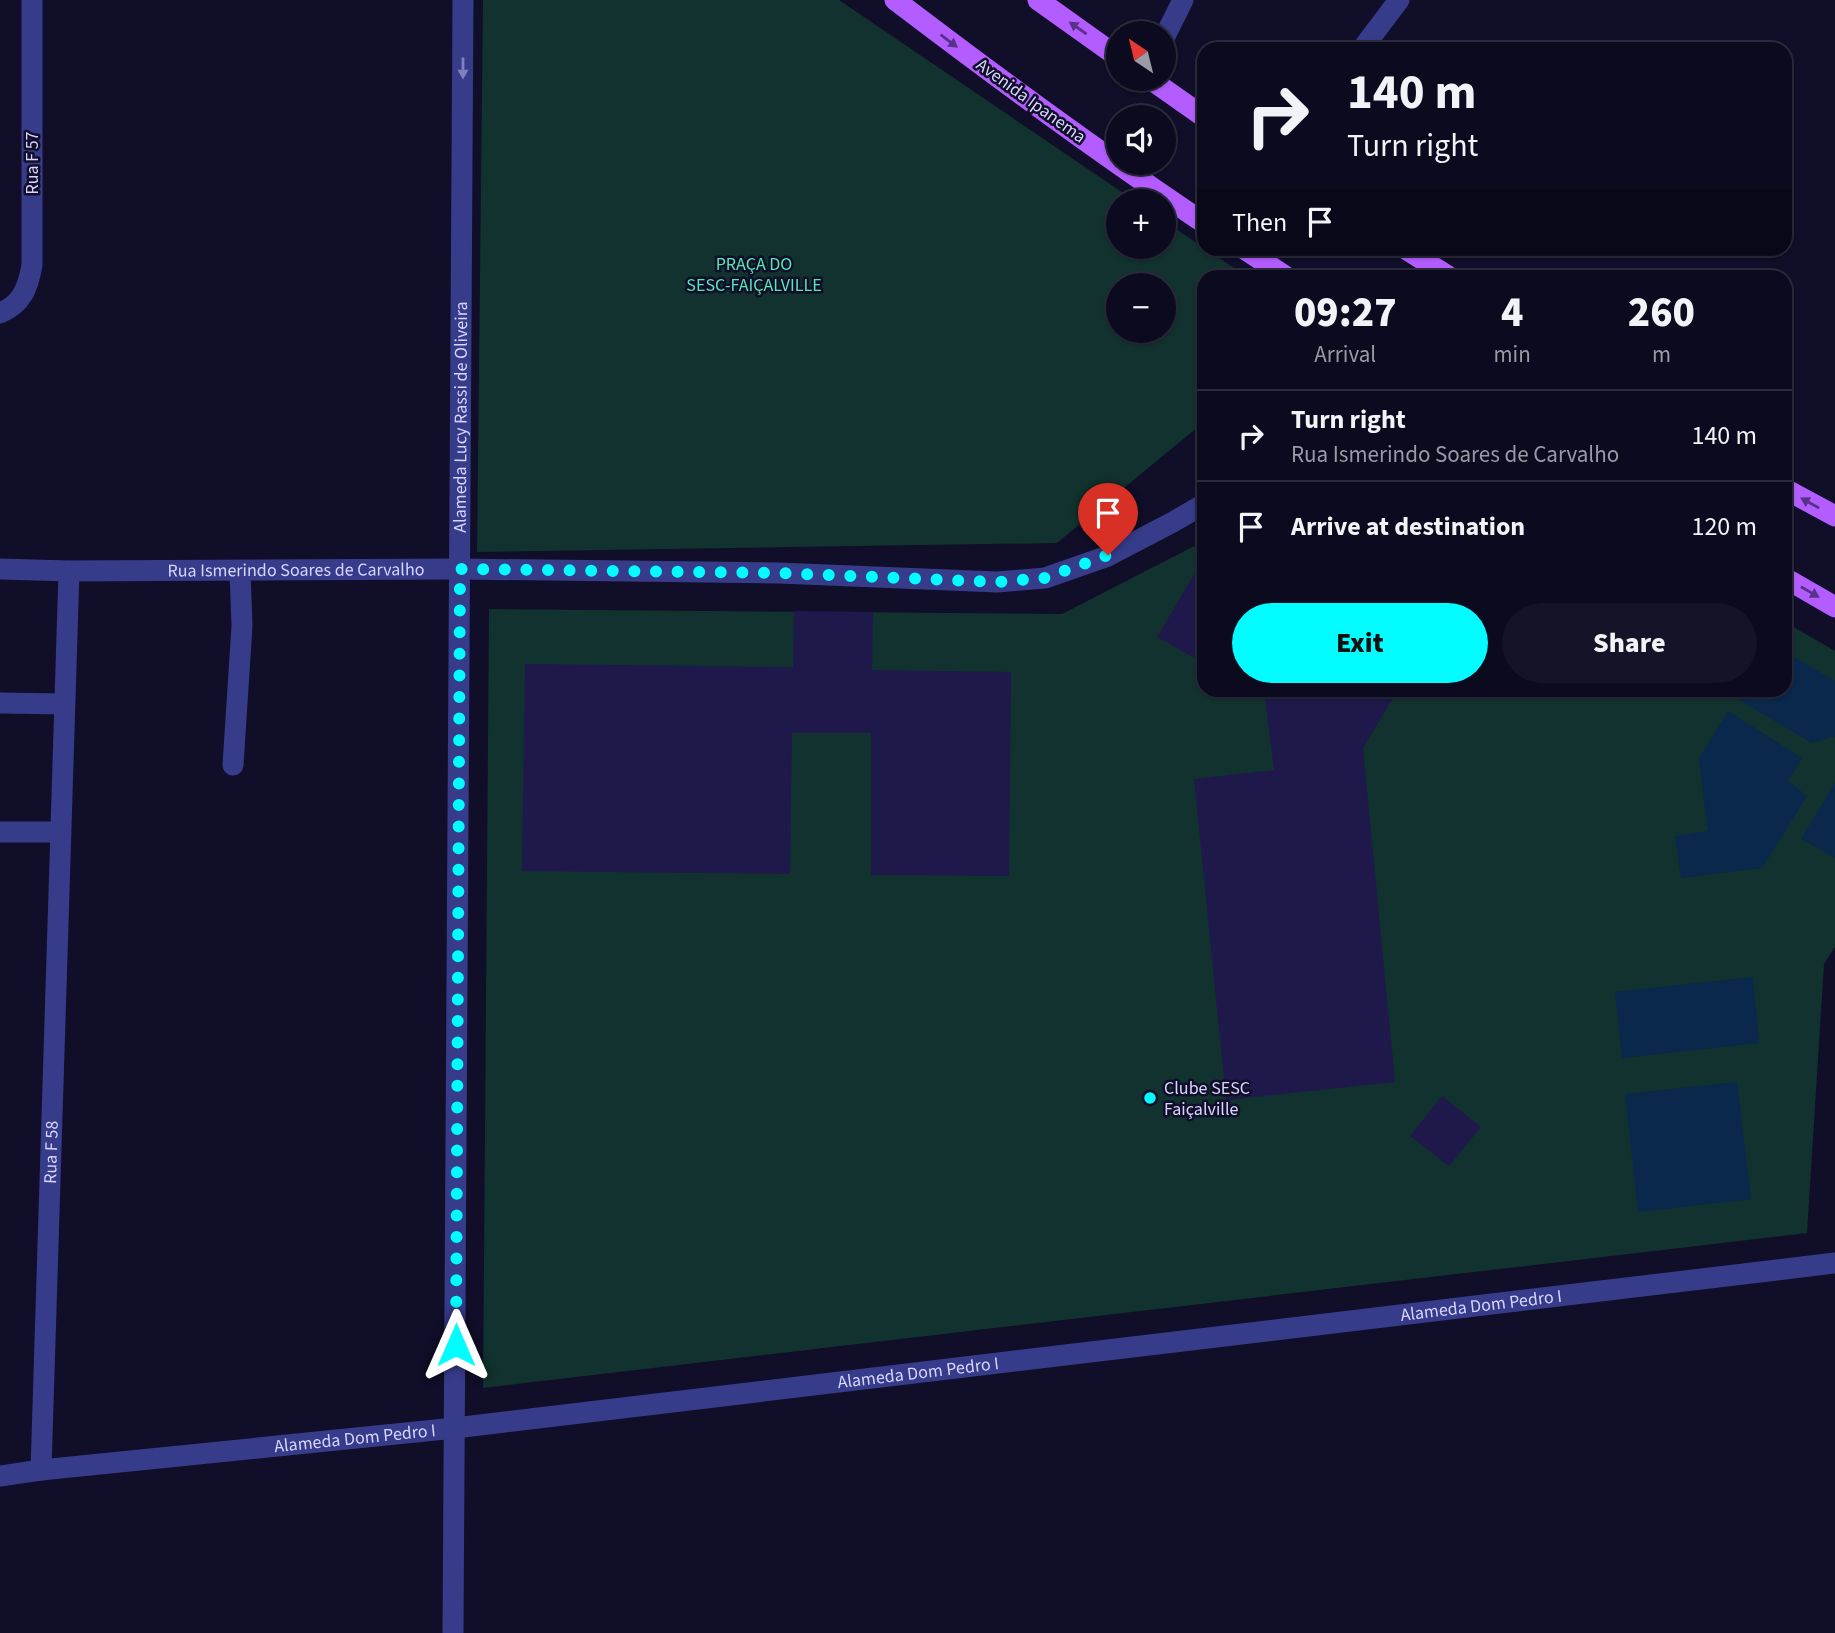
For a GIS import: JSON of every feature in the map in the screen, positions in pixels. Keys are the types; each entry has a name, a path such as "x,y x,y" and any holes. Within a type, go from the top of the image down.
{"main road":[{"name":"Avenida Ipanema","path":"895,0 982,66 1197,218"},
{"path":"1038,0 1106,48"},
{"path":"1167,91 1197,112"},
{"path":"1255,256 1276,270"},
{"path":"1417,256 1439,270"},
{"path":"1792,493 1835,516"},
{"path":"1792,582 1835,607"}],"street":[{"name":"Rua F 57","path":"0,313 19,301 29,285 32,265 32,0"},
{"name":"Alameda Lucy Rassi de Oliveira","path":"453,1633 463,0"},
{"path":"1173,21 1184,0"},
{"path":"1367,42 1399,0"},
{"name":"Rua Ismerindo Soares de Carvalho","path":"0,569 460,569 779,573 997,582 1045,578 1108,555 1197,507"},
{"name":"Rua F 58","path":"41,1470 69,571"},
{"path":"233,765 242,626 240,571"},
{"path":"0,703 64,704"},
{"path":"0,832 61,832"},
{"name":"Alameda Dom Pedro I","path":"0,1476 455,1428 1835,1264"}],"green space":[{"name":"PRAÇA DO SESC-FAIÇALVILLE","path":"483,0 839,0 1117,189 1106,189 1106,259 1176,259 1176,229 1197,243 1197,256 1216,256 1237,270 1197,270 1197,428 1057,543 477,552"},
{"name":"Clube SESC Faiçalville","path":"1197,545 1197,697 1792,697 1792,626 1835,651 1835,947 1824,964 1807,1233 483,1388 489,609 1062,614"}],"water":[{"path":"1792,656 1835,681 1835,736 1812,743 1736,698 1792,697"},
{"path":"1728,711 1802,758 1788,781 1807,796 1762,868 1681,878 1675,836 1708,831 1699,759"},
{"path":"1835,783 1835,858 1801,839"},
{"path":"1753,977 1759,1043 1622,1058 1615,992"},
{"path":"1737,1082 1751,1199 1638,1212 1625,1094"}],"building":[{"path":"1197,569 1197,659 1157,637"},
{"path":"794,611 873,612 872,670 1011,672 1009,876 871,875 871,733 792,733 790,874 522,871 525,664 793,667"},
{"path":"1394,697 1363,748 1395,1082 1226,1100 1194,779 1274,770 1265,698"},
{"path":"1442,1096 1481,1127 1449,1166 1410,1136"}],"place":[{"name":"Clube SESC Faiçalville","path":"1150,1098"}],"route":[{"path":"456,1345 460,569 779,573 997,582 1045,578 1108,555"}]}
